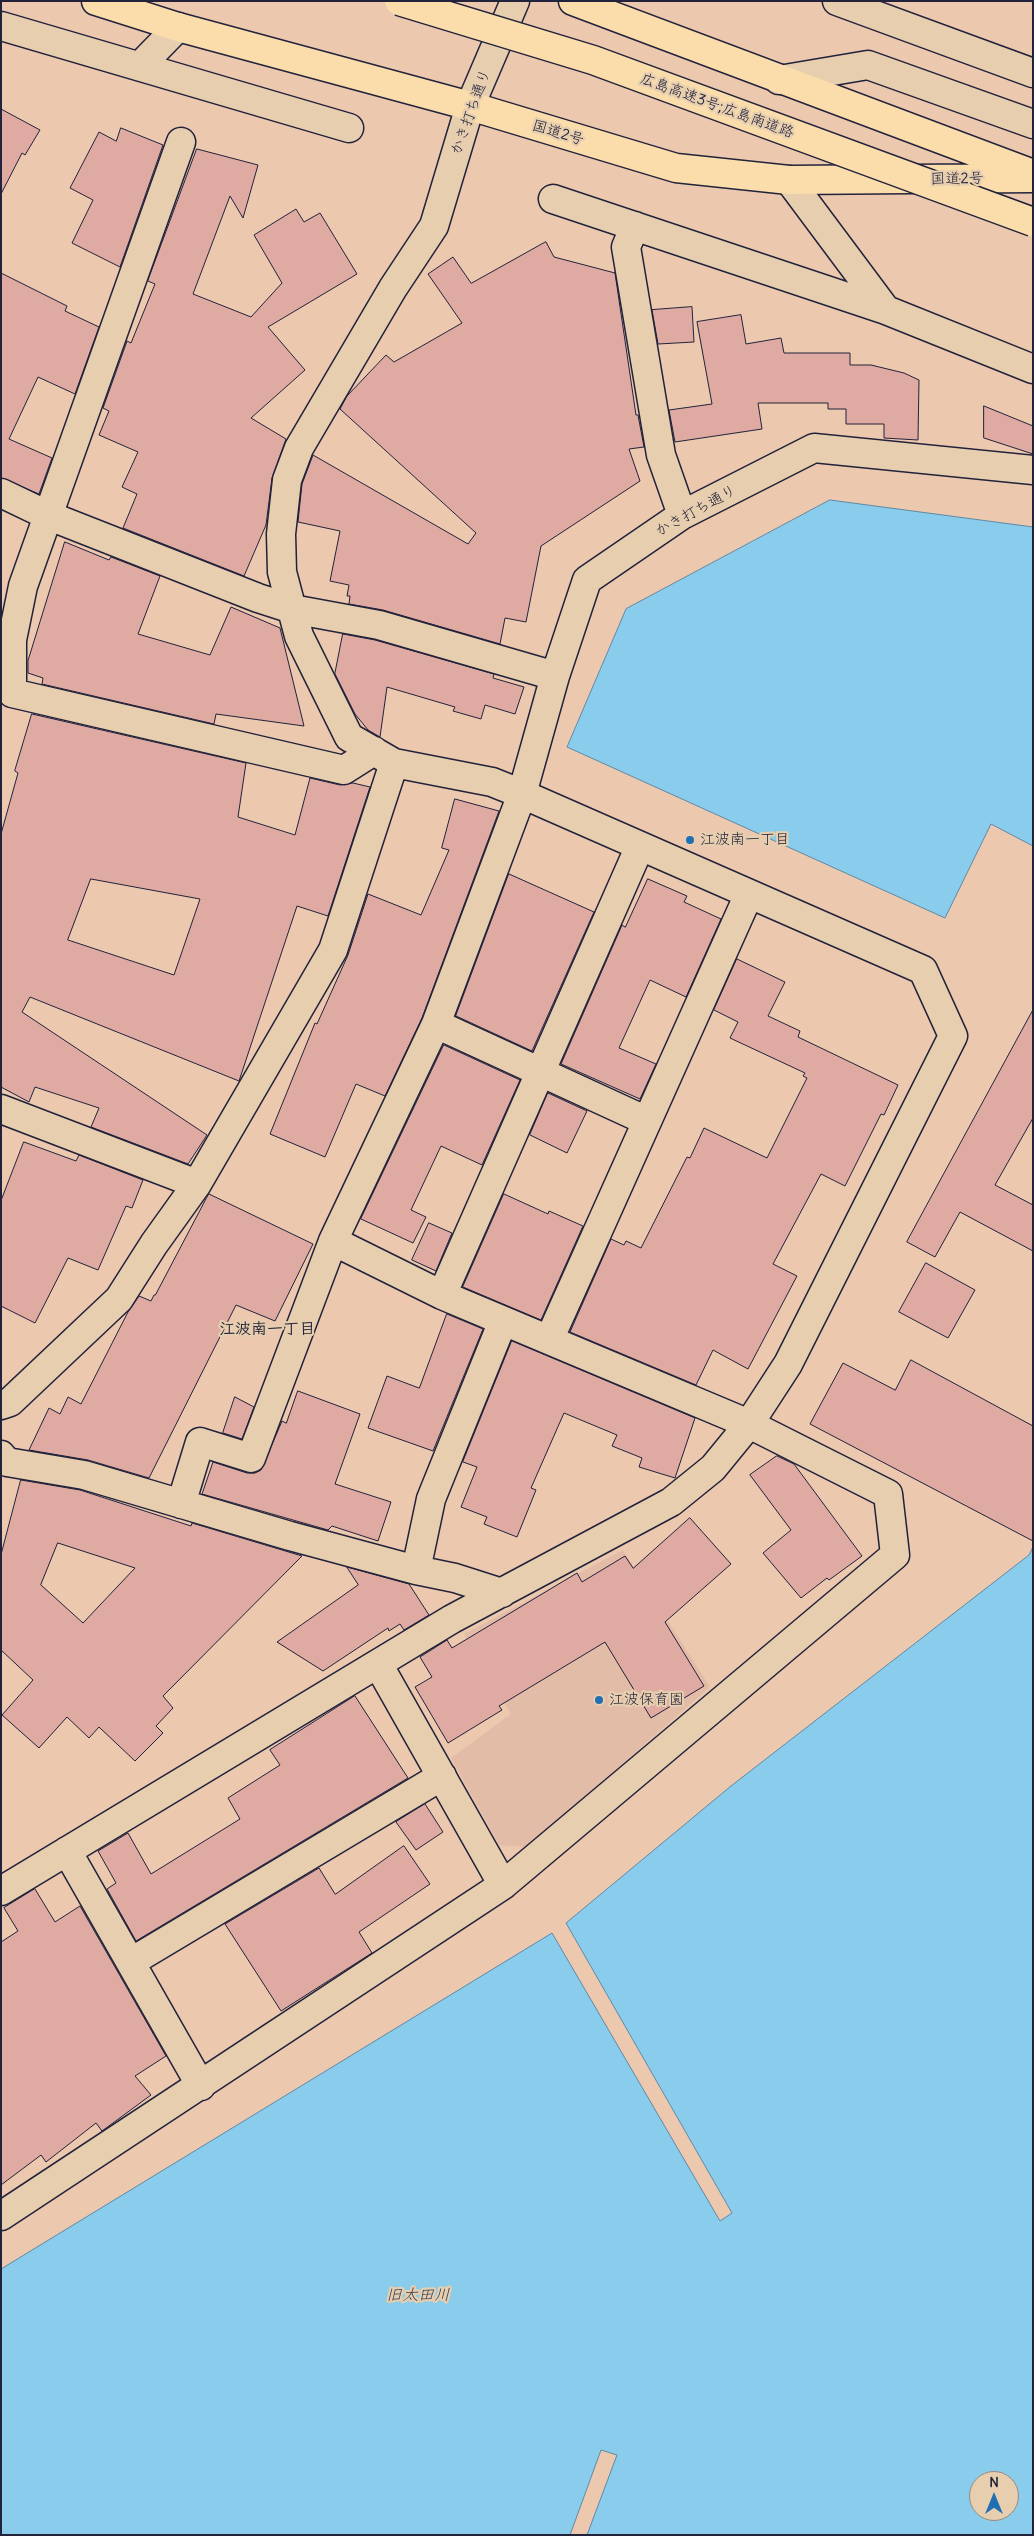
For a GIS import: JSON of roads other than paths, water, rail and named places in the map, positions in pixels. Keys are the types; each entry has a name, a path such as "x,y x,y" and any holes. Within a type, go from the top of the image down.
{"highway":[{"name":"国道2号","path":"96,1 178,27 470,106 676,168 789,180 1033,178"},
{"name":"広島高速3号;広島南道路","path":"398,1 593,60 1033,222"},
{"name":"国道2号","path":"573,1 779,80 1033,173"}],"street":[{"name":"かき打ち通り","path":"516,1 470,106 434,226 393,288 299,448 287,480 282,534 282,572 299,636 349,737 384,757 492,782 522,794 922,970 953,1036 788,1364 749,1424"},
{"path":"837,1 1033,73"},
{"path":"1,26 349,128"},
{"path":"140,66 178,27"},
{"path":"779,80 868,65 1033,124"},
{"path":"181,142 23,586 12,640 12,694 344,770 384,757"},
{"path":"789,180 886,310"},
{"path":"553,199 886,310 1033,369"},
{"path":"635,226 626,247 661,454 682,515"},
{"name":"かき打ち通り","path":"181,1504 200,1442 251,1458 333,1241 436,1024 522,794 555,676 587,580 682,515 814,448 1033,470"},
{"path":"1,493 47,515 258,598 292,609 379,625 555,676"},
{"path":"1,1405 10,1402 119,1299 154,1244 197,1184 333,950 384,757"},
{"path":"442,1294 640,846"},
{"path":"549,1340 749,894"},
{"path":"436,1024 647,1121"},
{"path":"1,1109 197,1184"},
{"path":"1,2216 201,2086 503,1885 895,1555 888,1494 749,1424 442,1294 333,1241"},
{"path":"416,1570 431,1499 503,1320"},
{"path":"1,1891 378,1664 502,1593 670,1502 713,1468 749,1424"},
{"path":"1,1455 7,1462 84,1475 416,1570 456,1578 502,1593"},
{"path":"378,1664 503,1885"},
{"path":"130,1962 442,1776"},
{"path":"67,1851 201,2086"}],"water":[{"path":"830,500 1033,527 1033,846 991,824 945,918 567,747 626,609"},
{"name":"旧太田川","path":"1033,1547 1033,2535 587,2535 617,2455 601,2450 570,2535 1,2535 1,2269 552,1933 720,2221 732,2213 566,1923 731,1786 1029,1555"}],"place":[{"name":"江波南一丁目","path":"690,840"},
{"name":"江波保育園","path":"599,1700"}],"district":[{"name":"江波南一丁目","path":"267,1329"}]}
